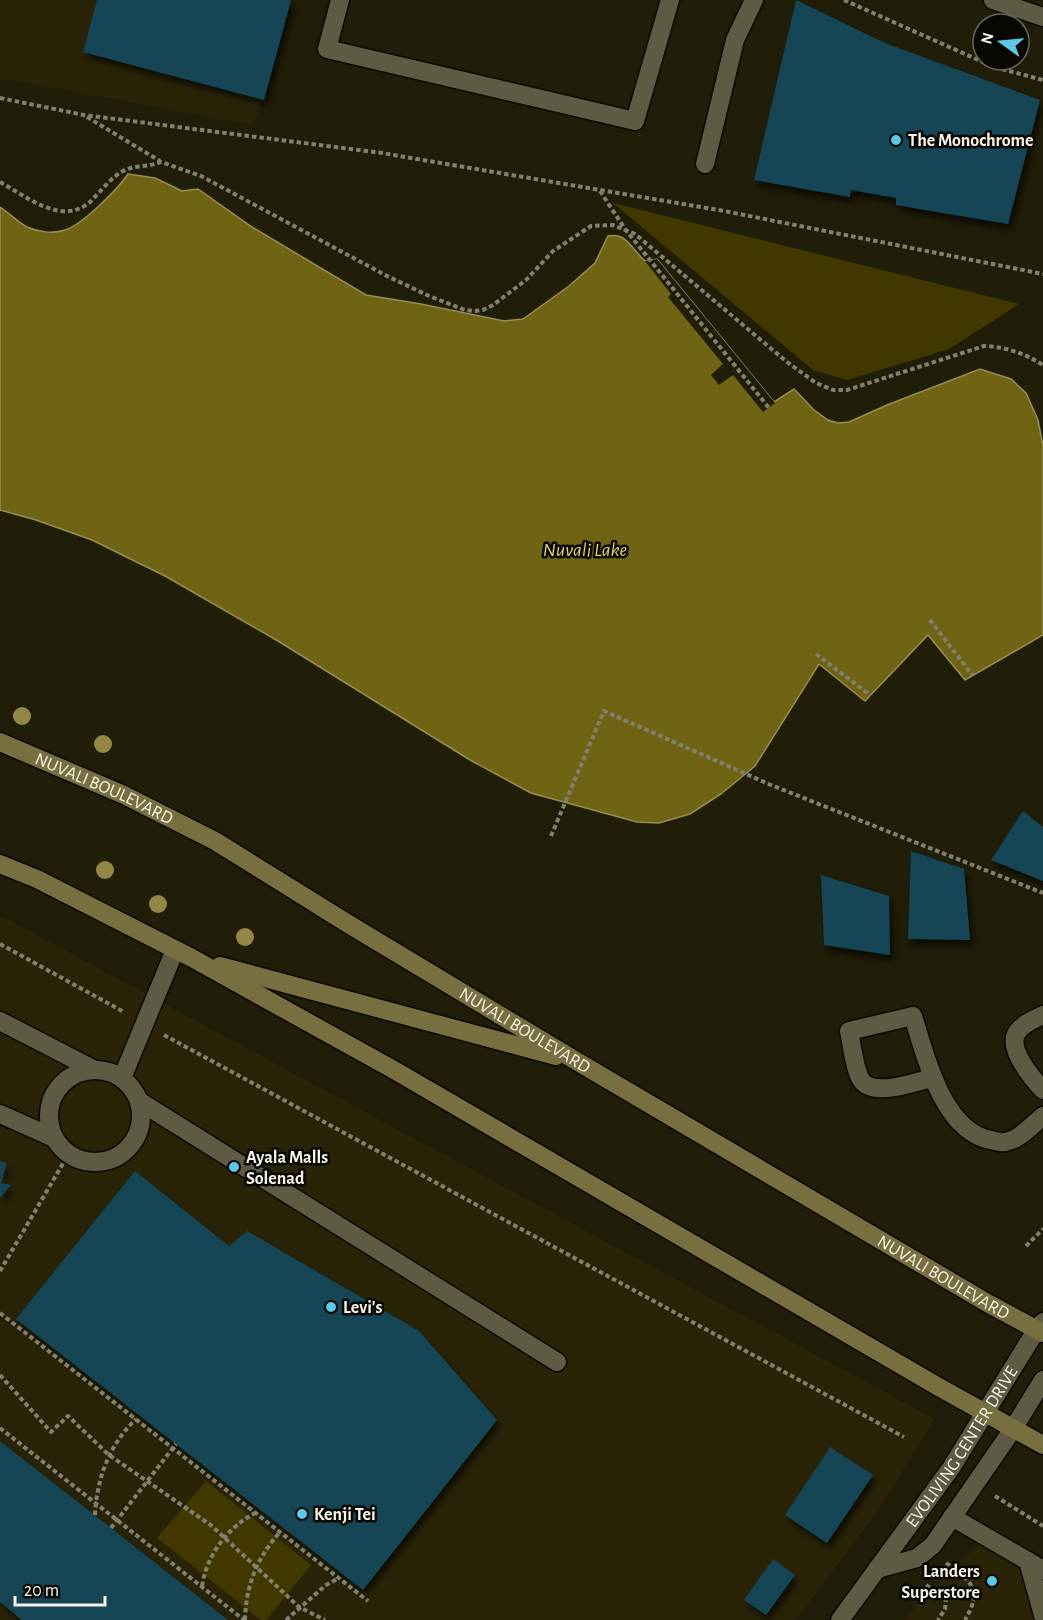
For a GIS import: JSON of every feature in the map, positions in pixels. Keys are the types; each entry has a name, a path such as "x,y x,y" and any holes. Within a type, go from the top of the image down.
{"main road":[{"name":"NUVALI BOULEVARD","path":"0,742 124,795 215,841 578,1062 989,1304 1041,1328"},
{"path":"0,864 37,879 192,958 394,1070 937,1386 1043,1445"},
{"path":"192,958 578,1062"}],"street":[{"path":"340,0 327,49 634,121 670,0"},
{"path":"705,164 735,40 754,0"},
{"path":"993,0 1043,17"},
{"path":"122,1078 175,950"},
{"path":"1043,1015 1016,1032 1014,1045 1028,1073 1043,1090"},
{"path":"932,1078 872,1089 861,1080 849,1032 913,1016 932,1078 960,1124 982,1139 1004,1143 1021,1134 1043,1116"},
{"path":"0,1021 93,1069"},
{"path":"0,1114 54,1138 69,1154 81,1160 96,1162 110,1160 132,1143 141,1116 139,1101 122,1078 108,1071 93,1069 78,1072 65,1081 55,1093 49,1107 49,1123 54,1138"},
{"path":"139,1101 557,1362"},
{"name":"EVOLIVING CENTER DRIVE","path":"840,1620 951,1468 1041,1328"},
{"name":"EVOLIVING CENTER DRIVE","path":"877,1569 917,1558 933,1545 1043,1380"},
{"path":"952,1516 1036,1565 1043,1615"}],"path":[{"path":"844,0 994,67 1043,80"},
{"path":"0,98 84,115 382,153 724,211 1043,274"},
{"path":"84,115 161,162 201,176 387,276 465,310 483,310 493,305 526,280 553,251 591,226 613,225 635,234 787,362 816,383 833,390 847,390 984,346 1002,347 1019,352 1043,365"},
{"path":"0,182 52,210 64,213 76,211 88,204 124,171 161,162"},
{"path":"600,191 625,229 769,408"},
{"path":"930,620 973,676"},
{"path":"816,654 870,695"},
{"path":"551,836 604,711 771,785 1043,893"},
{"path":"0,944 904,1437"},
{"path":"0,1271 69,1154"},
{"path":"1026,1246 1043,1229"},
{"path":"0,1313 368,1600"},
{"path":"0,1375 51,1432 68,1416 109,1455 213,1526 299,1607 325,1620"},
{"path":"95,1515 100,1476 109,1455 136,1419"},
{"path":"0,1428 244,1620"},
{"path":"111,1528 176,1444"},
{"path":"992,1494 1043,1526"},
{"path":"202,1587 206,1568 224,1537 235,1526 255,1513"},
{"path":"244,1620 248,1588 255,1566 280,1532"},
{"path":"945,1562 967,1578 974,1591 974,1604 965,1620"},
{"path":"286,1620 326,1585 339,1578"},
{"path":"926,1585 946,1600 945,1609 938,1620"}],"shaded area":[{"path":"0,0 290,0 254,125 0,78"},
{"path":"613,203 1019,304 949,349 847,380 813,370"},
{"name":"Ayala Malls Solenad","path":"0,915 935,1419 879,1509 796,1620 0,1620"},
{"path":"206,1481 311,1565 266,1620 261,1620 157,1538"},
{"name":"Landers Superstore","path":"994,1529 1043,1559 1043,1620 905,1620 918,1603"}],"water":[{"name":"Nuvali Lake","path":"128,174 155,178 182,191 198,189 252,227 366,295 504,321 523,319 569,286 595,263 608,236 615,235 625,239 645,261 657,259 774,402 794,389 814,410 828,420 838,423 849,422 980,369 1011,379 1026,393 1038,420 1043,446 1043,635 965,680 928,635 865,701 819,664 755,766 721,794 690,814 659,823 637,822 531,793 470,760 278,641 165,576 92,540 0,510 0,207 31,229 46,232 65,230 90,214"}],"pier":[{"path":"657,259 775,403 763,412 733,375 719,385 711,375 723,364 668,297 671,294 645,261"}],"building":[{"path":"97,0 291,0 264,100 83,52"},
{"name":"The Monochrome","path":"796,0 885,43 1040,100 1008,224 896,205 896,198 851,190 850,197 754,180"},
{"path":"1023,811 1043,827 1043,881 991,860"},
{"path":"911,851 964,869 970,940 908,939"},
{"path":"821,875 889,896 890,955 824,945"},
{"path":"0,1161 7,1163 1,1183 11,1185 0,1198"},
{"path":"135,1171 229,1246 247,1231 419,1331 497,1420 363,1590 16,1319"},
{"path":"0,1441 228,1620 22,1620 0,1602"},
{"path":"830,1447 873,1475 827,1543 785,1515"},
{"path":"773,1559 795,1575 766,1615 744,1600"}],"place":[{"name":"The Monochrome","path":"896,140"},
{"name":"Ayala Malls Solenad","path":"234,1167"},
{"name":"Levi's","path":"331,1307"},
{"name":"Kenji Tei","path":"302,1514"},
{"name":"Landers Superstore","path":"992,1581"}]}
